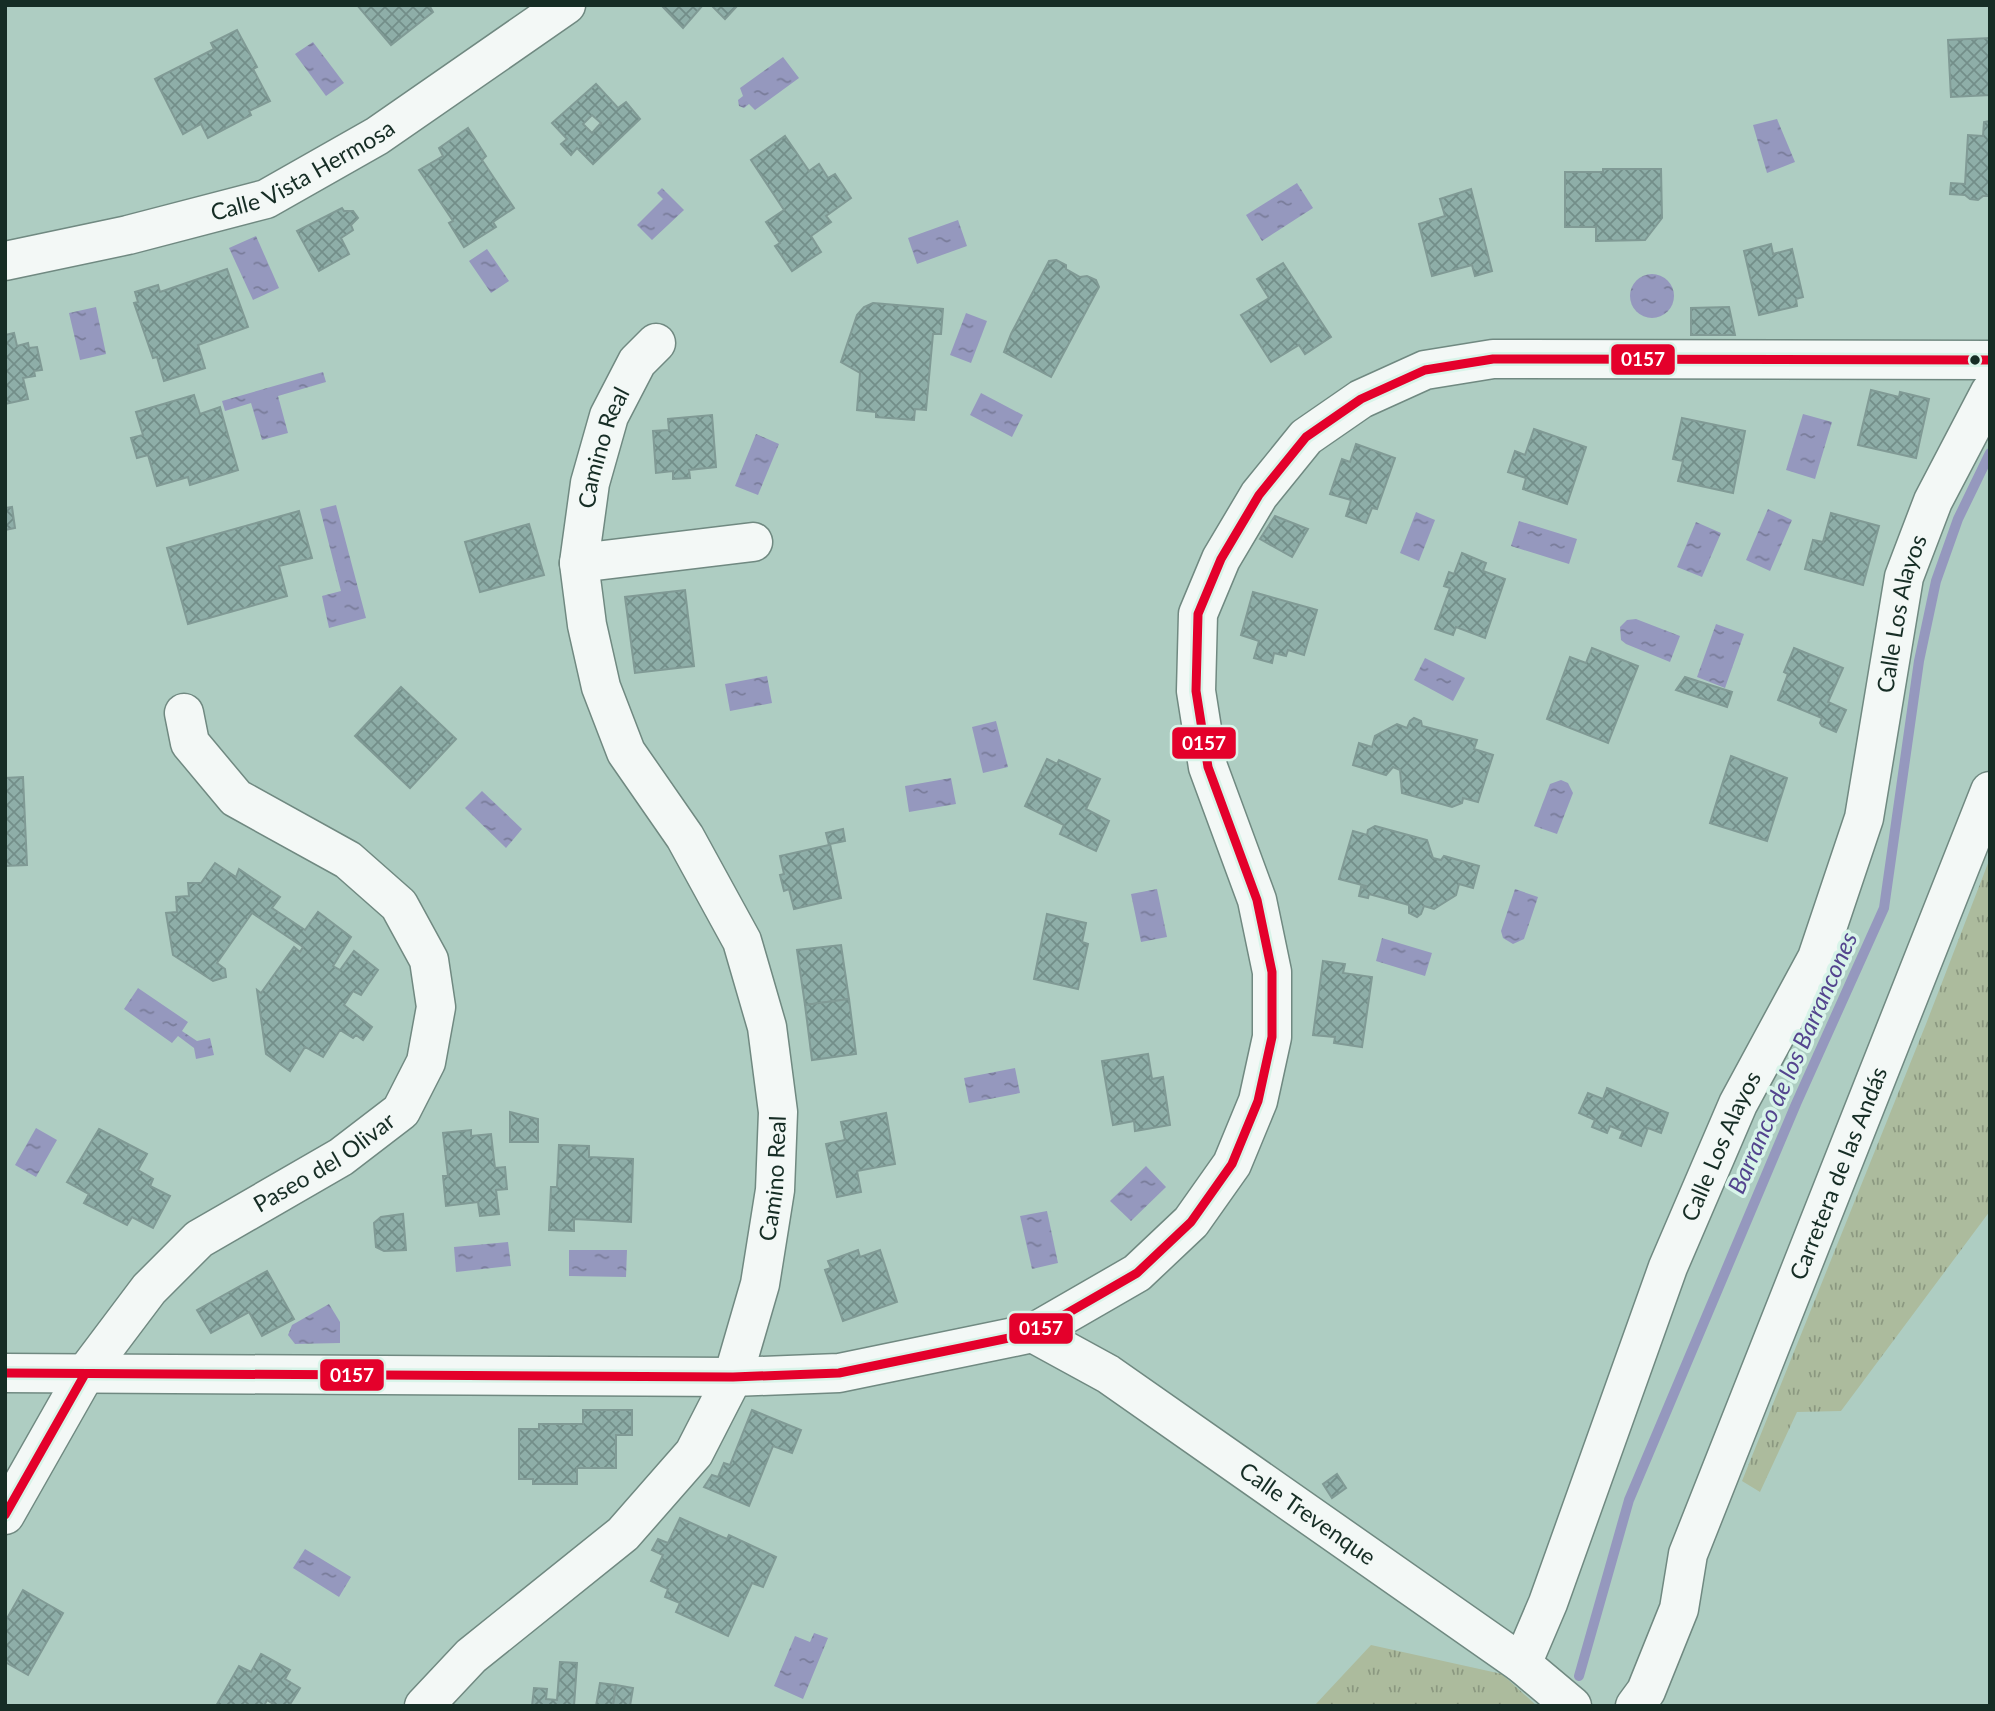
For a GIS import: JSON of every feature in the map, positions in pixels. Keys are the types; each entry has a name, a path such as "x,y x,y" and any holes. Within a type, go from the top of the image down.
{"street":[{"name":"Calle Vista Hermosa","path":"5,261 128,235 266,199 377,136 566,5"},
{"name":"Camino Real","path":"424,1706 471,1656 623,1534 694,1453 733,1377 760,1284 775,1190 778,1112 767,1027 742,941 684,837 626,752 601,687 587,625 579,563 590,482 609,416 637,362 656,343"},
{"path":"5,1373 733,1377 839,1373 1033,1333 1137,1273 1191,1222 1232,1164 1258,1101 1272,1037 1272,972 1257,900 1208,767 1196,691 1199,614 1221,559 1259,495 1306,437 1361,399 1425,370 1493,359 1990,360"},
{"name":"Calle Los Alayos","path":"1522,1664 1548,1603 1668,1267 1738,1104 1817,958 1864,818 1904,577 1933,502 1990,392"},
{"path":"579,563 753,542"},
{"name":"Paseo del Olivar","path":"5,1515 85,1374 149,1289 199,1239 341,1157 401,1111 426,1062 436,1007 429,960 399,905 348,860 236,798 190,743 184,713"},
{"name":"Carretera de las Andás","path":"1635,1706 1646,1691 1679,1609 1688,1554 1990,791"},
{"name":"Calle Trevenque","path":"1033,1333 1108,1374 1522,1664 1572,1706"},
{"name":"Carretera de las Andás","path":"1619,1706 1625,1676 1658,1595 1688,1554"}],"green space":[{"path":"1990,858 1990,1211 1841,1411 1797,1412 1760,1492 1742,1481"},
{"path":"1371,1645 1502,1674 1537,1706 1314,1706"}],"water":[{"path":"313,42 344,83 326,96 295,54"},
{"path":"783,57 799,78 755,110 749,104 744,108 739,106 738,100 743,96 740,88"},
{"path":"1777,119 1795,162 1767,173 1753,125"},
{"path":"1297,183 1313,208 1262,241 1246,215"},
{"path":"662,188 684,210 652,240 637,225 663,199 657,193"},
{"path":"958,220 967,246 917,264 908,238"},
{"path":"256,236 279,288 253,300 229,248"},
{"path":"487,249 509,281 491,293 469,261"},
{"path":"1652,274 1668,280 1674,296 1668,312 1652,318 1636,312 1630,296 1636,280"},
{"path":"96,307 106,354 80,360 69,313"},
{"path":"966,313 987,321 971,363 950,355"},
{"path":"323,372 326,382 278,396 288,433 262,440 251,403 225,411 222,401"},
{"path":"981,393 1023,415 1012,437 970,415"},
{"path":"1803,414 1832,422 1815,479 1786,470"},
{"path":"756,434 779,444 758,495 735,486"},
{"path":"336,505 366,618 329,628 322,596 341,591 320,509"},
{"path":"1768,509 1792,520 1770,571 1746,560"},
{"path":"1416,512 1435,520 1419,561 1400,553"},
{"path":"1519,521 1577,539 1569,564 1511,546"},
{"path":"1696,522 1721,533 1702,577 1677,567"},
{"path":"1636,619 1680,636 1670,662 1621,640 1620,627 1627,620"},
{"path":"1716,624 1744,634 1725,688 1697,677"},
{"path":"1425,658 1465,678 1453,701 1414,680"},
{"path":"767,676 772,703 730,711 725,684"},
{"path":"996,721 1008,767 983,773 972,727"},
{"path":"951,778 956,804 909,812 905,786"},
{"path":"1561,780 1568,783 1573,793 1557,834 1534,826 1550,784"},
{"path":"482,791 522,829 506,848 465,808"},
{"path":"1157,889 1167,937 1141,942 1131,894"},
{"path":"1515,889 1538,897 1524,939 1513,944 1503,938 1501,931"},
{"path":"1382,938 1432,953 1425,976 1376,961"},
{"path":"138,988 188,1022 182,1031 197,1041 210,1038 214,1055 196,1059 194,1048 178,1036 172,1043 124,1009"},
{"path":"1015,1068 1020,1093 969,1103 964,1078"},
{"path":"36,1128 57,1140 36,1177 15,1165"},
{"path":"1146,1166 1166,1187 1131,1221 1110,1201"},
{"path":"1047,1211 1058,1263 1032,1269 1020,1216"},
{"path":"508,1242 511,1266 456,1272 454,1247"},
{"path":"569,1250 627,1250 626,1277 569,1276"},
{"path":"329,1304 340,1322 340,1343 295,1344 288,1335 292,1325"},
{"path":"305,1549 351,1577 339,1597 293,1568"},
{"path":"814,1633 828,1638 803,1699 774,1686 795,1636 810,1642"}],"building":[{"path":"357,5 429,5 433,12 391,45"},
{"path":"661,5 703,5 683,28"},
{"path":"711,5 738,5 725,19"},
{"path":"237,30 257,67 253,69 270,101 249,111 251,115 208,138 201,124 183,134 155,79 214,49 211,43"},
{"path":"1990,38 1990,95 1951,97 1948,40"},
{"path":"596,84 618,108 626,102 640,119 593,164 577,148 571,155 561,144 567,139 552,123","holes":["592,115 601,123 592,133 583,124"]},
{"path":"1990,121 1990,196 1983,196 1978,200 1965,195 1950,194 1951,183 1965,184 1968,135 1983,136 1984,122"},
{"path":"468,128 486,156 482,160 514,208 493,222 496,227 464,247 449,223 453,221 419,170 443,156 439,148"},
{"path":"785,136 809,171 819,164 828,178 835,174 851,198 826,216 831,222 811,236 821,252 792,271 775,246 780,243 766,222 784,210 751,160"},
{"path":"1603,169 1661,169 1662,218 1645,240 1596,241 1596,227 1565,227 1565,172 1603,172"},
{"path":"1471,189 1492,271 1475,276 1472,265 1432,276 1419,224 1445,216 1440,199"},
{"path":"342,208 344,211 353,211 358,218 351,225 353,230 341,238 349,254 319,271 297,231"},
{"path":"1771,244 1773,254 1792,249 1803,297 1796,299 1797,306 1759,315 1744,251"},
{"path":"1056,260 1080,277 1087,276 1096,280 1099,287 1051,377 1004,352 1049,261"},
{"path":"1283,263 1331,337 1305,354 1299,345 1271,362 1241,315 1269,298 1257,279"},
{"path":"227,269 248,327 198,345 205,368 164,381 134,303 138,302 135,292 158,285 160,292"},
{"path":"873,303 943,309 941,334 933,334 926,410 915,409 914,420 876,417 876,412 857,410 860,373 841,362 857,315 864,307"},
{"path":"1729,307 1735,335 1691,335 1691,308"},
{"path":"14,333 17,346 28,343 29,348 37,347 42,370 34,371 35,376 23,378 28,399 5,404 5,335"},
{"path":"1871,390 1899,397 1900,392 1929,399 1916,458 1858,445"},
{"path":"194,395 200,414 220,407 238,470 190,485 188,477 157,486 148,455 137,458 131,438 143,435 136,412"},
{"path":"712,415 716,467 689,470 690,478 673,479 673,471 656,473 653,431 669,430 668,419"},
{"path":"1682,418 1745,431 1733,493 1678,481 1683,461 1673,459"},
{"path":"1534,429 1586,447 1567,504 1523,489 1526,478 1508,472 1515,451 1525,455"},
{"path":"1356,444 1395,458 1377,509 1372,508 1366,523 1346,516 1351,500 1330,494 1342,459 1350,462"},
{"path":"12,507 15,528 5,530 5,508"},
{"path":"299,511 312,558 279,566 287,596 188,624 167,548"},
{"path":"1831,513 1879,526 1863,585 1805,569 1813,540 1823,542"},
{"path":"1275,516 1308,529 1292,557 1260,539"},
{"path":"529,524 544,575 480,592 465,542"},
{"path":"1462,553 1486,563 1483,571 1505,579 1485,638 1456,627 1453,635 1435,629 1450,588 1444,586 1449,572 1454,574"},
{"path":"685,590 694,666 635,673 625,597"},
{"path":"1253,592 1317,610 1304,655 1288,650 1286,656 1274,653 1272,663 1254,658 1259,641 1241,635"},
{"path":"1592,648 1638,666 1608,743 1547,719 1570,657 1586,663"},
{"path":"1794,648 1843,668 1828,702 1846,710 1836,732 1822,726 1822,718 1778,700 1788,674 1784,672"},
{"path":"1685,677 1732,692 1727,707 1676,690"},
{"path":"401,687 456,739 410,788 355,736"},
{"path":"1414,718 1421,721 1422,726 1477,740 1474,749 1493,755 1478,802 1463,798 1462,803 1452,807 1402,793 1400,770 1393,767 1386,775 1353,765 1359,743 1372,747 1375,736 1397,724 1407,728"},
{"path":"1731,756 1787,778 1767,841 1710,823"},
{"path":"1047,759 1057,764 1059,760 1100,779 1086,809 1109,821 1096,851 1060,834 1064,825 1025,806"},
{"path":"23,777 27,865 5,866 5,778"},
{"path":"1375,826 1427,840 1433,858 1441,860 1444,856 1479,866 1473,888 1459,884 1456,895 1434,909 1424,906 1417,917 1409,913 1409,905 1369,894 1368,898 1359,896 1361,887 1366,886 1339,879 1353,831 1367,835 1368,830"},
{"path":"843,829 845,841 830,844 841,898 794,909 789,889 784,891 780,875 784,874 780,856 829,845 826,833"},
{"path":"215,863 236,877 239,869 280,897 272,908 305,930 318,912 351,937 333,966 340,970 354,951 378,970 361,995 353,991 344,1005 372,1027 363,1040 356,1035 353,1038 340,1030 323,1057 305,1047 290,1071 266,1054 257,990 261,993 294,947 300,952 303,947 252,913 217,963 225,969 226,977 213,981 173,955 166,913 177,912 176,897 189,896 188,883 201,883"},
{"path":"1047,914 1086,923 1082,942 1088,944 1078,989 1034,979"},
{"path":"841,945 849,999 805,1005 797,950"},
{"path":"1323,961 1345,964 1343,973 1372,977 1362,1047 1334,1043 1335,1037 1313,1035"},
{"path":"849,999 856,1054 812,1060 805,1005"},
{"path":"1148,1054 1152,1079 1163,1077 1170,1125 1135,1131 1134,1121 1113,1125 1102,1061"},
{"path":"1607,1088 1668,1113 1661,1133 1648,1128 1641,1146 1620,1138 1623,1131 1610,1126 1607,1133 1592,1127 1595,1120 1579,1113 1588,1093 1603,1099"},
{"path":"510,1112 538,1119 538,1142 510,1142"},
{"path":"886,1113 895,1164 857,1171 861,1192 837,1197 826,1144 845,1140 841,1122"},
{"path":"99,1129 147,1154 138,1170 153,1179 150,1186 170,1196 153,1228 132,1217 127,1225 84,1203 89,1194 67,1182"},
{"path":"471,1130 471,1136 491,1134 495,1168 505,1167 507,1189 496,1190 499,1214 480,1216 478,1202 446,1206 443,1176 448,1176 443,1133"},
{"path":"559,1145 589,1146 589,1157 633,1159 631,1222 574,1219 574,1231 549,1230 551,1187 557,1187"},
{"path":"403,1214 406,1250 384,1251 376,1247 374,1223 381,1217"},
{"path":"858,1250 860,1257 880,1250 897,1302 843,1321 825,1270 831,1268 828,1261"},
{"path":"267,1271 294,1319 262,1336 249,1312 211,1333 197,1310"},
{"path":"583,1410 632,1410 632,1435 616,1435 616,1468 577,1468 577,1484 533,1484 533,1479 519,1479 519,1429 539,1429 539,1424 583,1424"},
{"path":"752,1410 801,1430 792,1453 773,1446 749,1506 704,1487 712,1475 718,1477 724,1463 730,1465"},
{"path":"1337,1474 1346,1488 1332,1498 1323,1484"},
{"path":"680,1518 727,1539 729,1535 776,1557 763,1587 752,1583 728,1636 676,1612 680,1603 665,1597 668,1589 651,1581 663,1555 652,1550 658,1539 668,1543"},
{"path":"23,1590 63,1613 28,1675 5,1662 5,1622"},
{"path":"261,1654 290,1670 285,1679 300,1688 289,1706 276,1706 267,1700 264,1706 216,1706 239,1666 251,1672"},
{"path":"560,1662 577,1663 574,1706 532,1706 534,1688 547,1689 546,1699 557,1700"},
{"path":"600,1683 616,1685 613,1706 596,1706"},
{"path":"616,1685 633,1688 630,1706 613,1706"}],"waterway":[{"name":"Barranco de los Barrancones","path":"1579,1676 1629,1500 1796,1104 1884,908 1919,661 1936,581 1958,519 1990,453"}],"transit line":[{"name":"0157","path":"5,1373 733,1377 839,1373 1033,1333 1137,1273 1191,1222 1232,1164 1258,1101 1272,1037 1272,972 1257,900 1208,767 1196,691 1198,614 1221,559 1259,495 1306,437 1361,399 1425,370 1493,359 1990,360"},
{"name":"0157","path":"5,1515 85,1374"}]}
